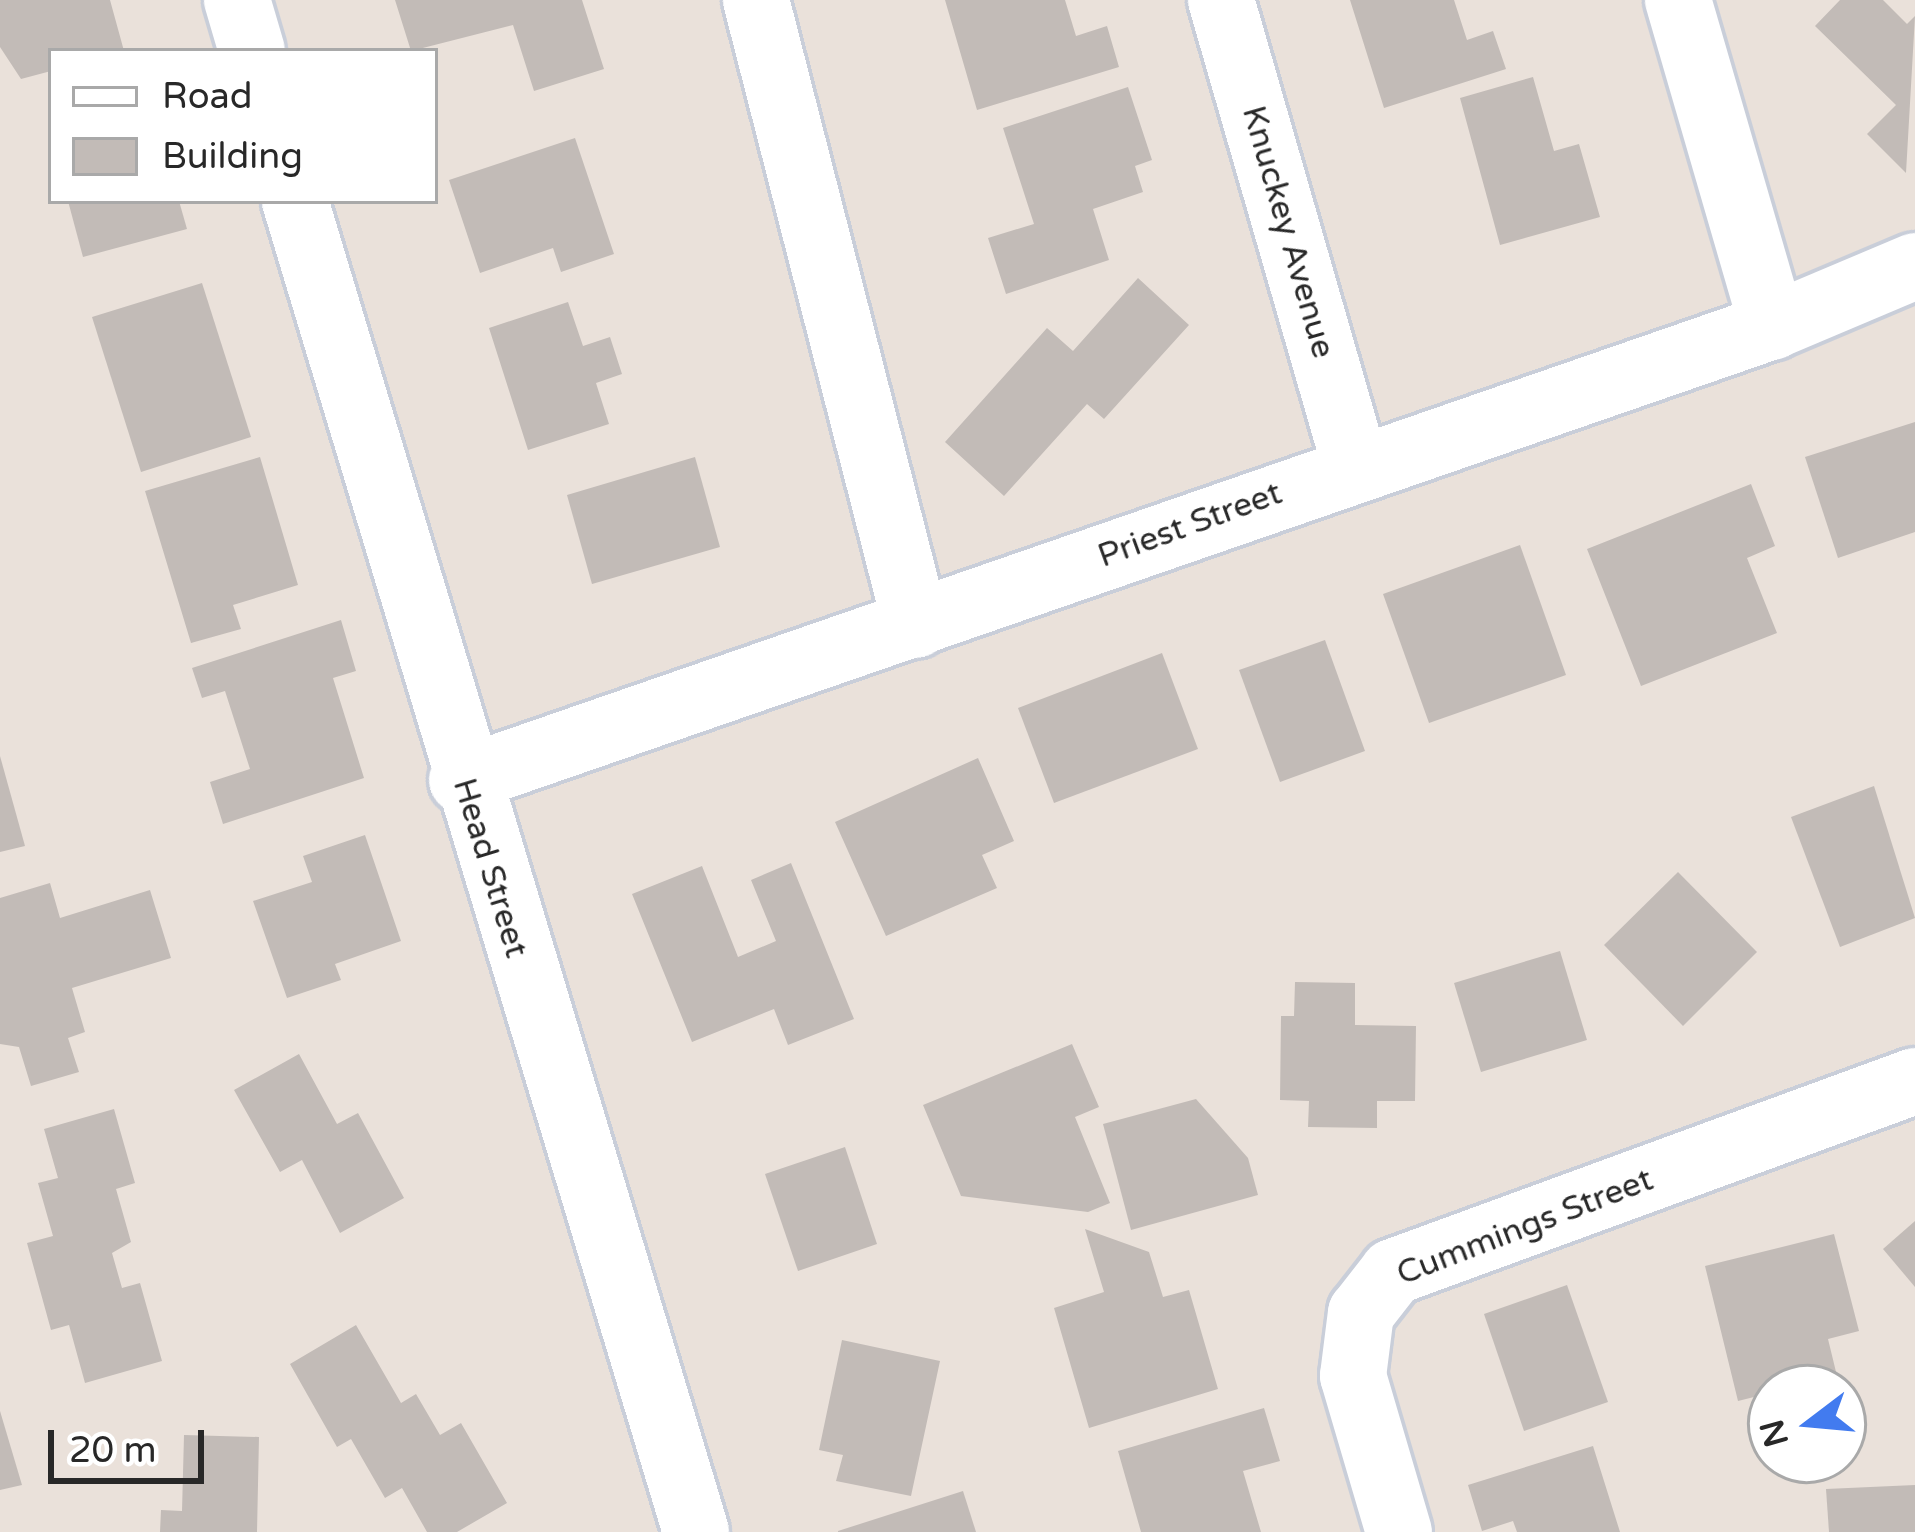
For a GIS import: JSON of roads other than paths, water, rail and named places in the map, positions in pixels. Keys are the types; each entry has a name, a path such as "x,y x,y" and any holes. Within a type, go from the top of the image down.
{"street":[{"path":"237,0 251,48"},
{"path":"756,0 916,625"},
{"name":"Knuckey Avenue","path":"1221,0 1355,464"},
{"path":"1678,0 1773,326"},
{"name":"Head Street","path":"296,204 462,780 695,1532"},
{"name":"Priest Street","path":"462,780 916,625 1355,464 1773,326 1915,266"},
{"name":"Cummings Street","path":"1399,1532 1353,1376 1360,1313 1393,1272 1915,1081"}]}
